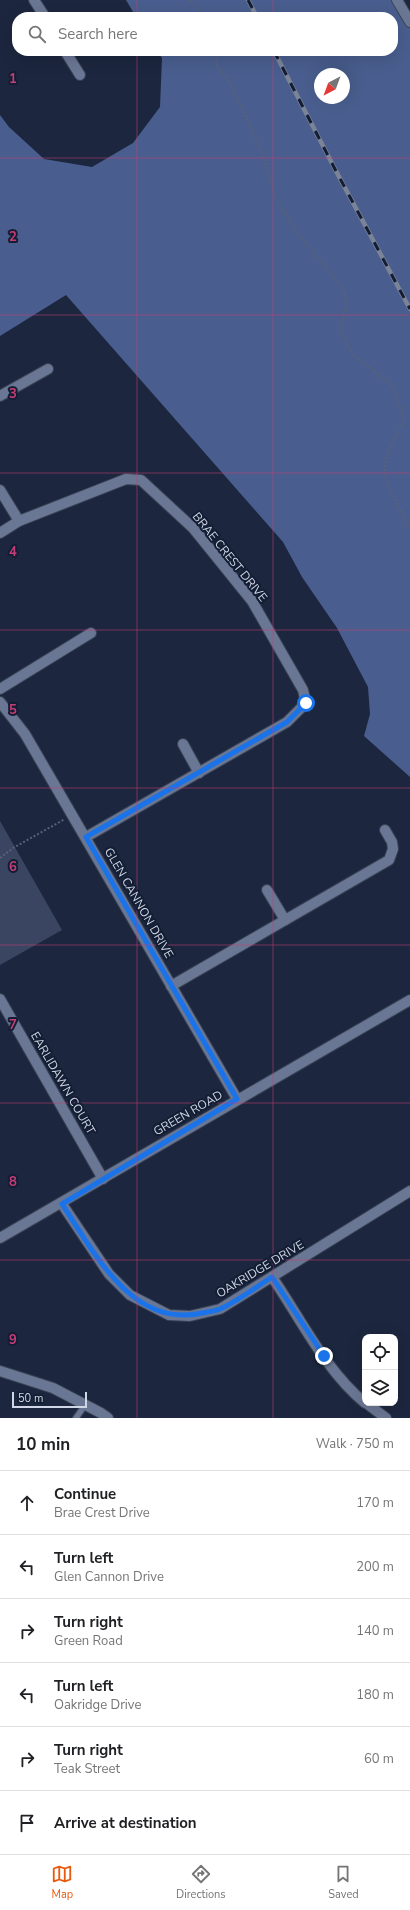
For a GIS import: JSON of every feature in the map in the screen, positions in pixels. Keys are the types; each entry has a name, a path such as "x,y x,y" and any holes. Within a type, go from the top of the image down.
{"street":[{"path":"34,0 42,12"},
{"path":"398,0 410,22"},
{"path":"68,56 80,75"},
{"path":"0,396 48,369"},
{"name":"BRAE CREST DRIVE","path":"0,532 19,521 126,479 141,480 193,528 252,601 303,690 306,703 287,722 86,837"},
{"path":"0,490 19,521"},
{"path":"0,689 91,633"},
{"name":"GLEN CANNON DRIVE","path":"0,702 25,734 237,1099"},
{"path":"182,744 199,772"},
{"path":"171,986 390,860 393,849 392,842 384,830"},
{"path":"267,890 285,920"},
{"name":"EARLIDAWN COURT","path":"0,1000 103,1179"},
{"name":"GREEN ROAD","path":"0,1238 62,1204 237,1099 410,1000"},
{"name":"OAKRIDGE DRIVE","path":"62,1204 109,1274 130,1295 169,1315 190,1316 220,1309 410,1191"},
{"path":"272,1277 334,1371 362,1400"},
{"path":"0,1371 53,1388 108,1418"},
{"path":"369,1406 386,1418"}],"lane":[{"path":"76,1418 85,1405"}],"path":[{"path":"190,0 200,12"},
{"path":"216,56 217,66 230,84 261,150 276,199 299,235 343,288 347,304 340,330 353,355 393,386 404,420 395,438 385,470 398,507 410,528"},
{"path":"0,858 13,848 73,815"}],"shaded area":[{"path":"126,0 402,0 410,13 410,777 364,736 370,714 368,687 337,628 302,577 283,542 66,295 0,336 0,115 9,127 44,159 92,167 133,143 160,107 162,58 161,56 398,56 398,12 133,12"},
{"path":"0,821 62,930 0,965"}],"railway":[{"path":"248,0 254,12"},
{"path":"277,56 410,309"}],"route":[{"path":"306,703 287,722 86,837 237,1099 62,1204 109,1274 130,1295 169,1315 190,1316 220,1309 272,1277 324,1356"}]}
